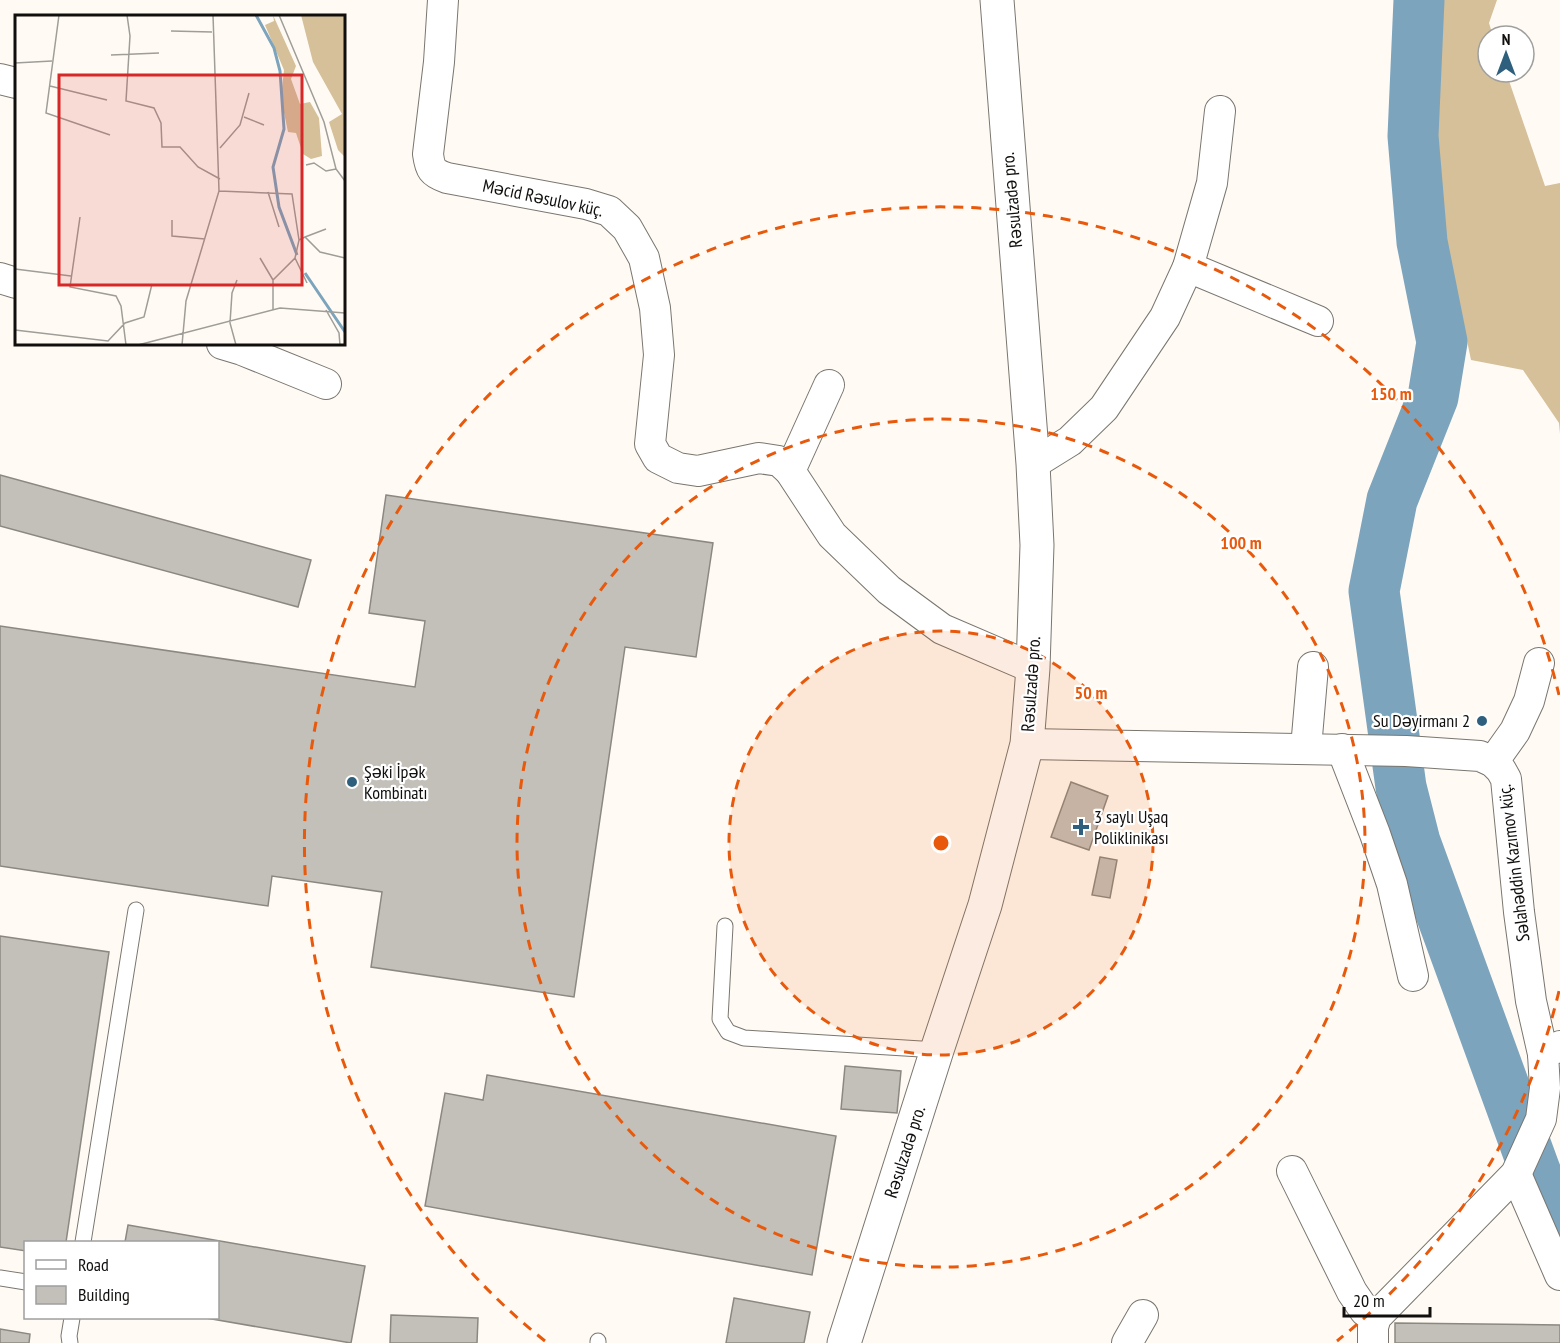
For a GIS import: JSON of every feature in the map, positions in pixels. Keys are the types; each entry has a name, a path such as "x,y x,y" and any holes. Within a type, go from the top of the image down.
{"street":[{"name":"Məcid Rəsulov küç.","path":"443,0 439,62 428,154 429,166 438,175 447,178 586,204 609,211 627,228 644,258 655,308 659,355 650,444 658,458 678,468 699,471 759,458 779,461 790,471"},
{"name":"Rəsulzadə pro.","path":"844,1343 985,905 1027,744 1033,668 1037,545 1033,464 997,0"},
{"path":"0,79 15,83"},
{"path":"1033,464 1070,441 1104,408 1165,318 1188,267 1212,183 1220,111"},
{"path":"1188,267 1318,321"},
{"path":"0,278 15,283"},
{"path":"225,345 326,384"},
{"path":"829,385 790,471 832,535 889,590 942,629 1033,668"},
{"path":"1493,762 1515,731 1529,701 1539,663"},
{"path":"1306,748 1312,667"},
{"path":"1027,744 1342,749 1376,834 1392,884 1413,976"},
{"name":"Səlahəddin Kazımov küç.","path":"1342,749 1480,756 1493,762 1501,770 1506,779 1530,1001 1551,1050 1541,1119 1516,1173 1374,1330"},
{"path":"1292,1171 1352,1292 1374,1330"},
{"path":"1516,1173 1560,1275"},
{"path":"1127,1343 1143,1315"}],"lane":[{"path":"83,1241 136,910"},
{"path":"725,926 720,1019 728,1032 744,1038 937,1050"},
{"path":"0,1278 24,1282"},
{"path":"70,1343 72,1319"}],"shaded area":[{"path":"1441,0 1497,0 1489,24 1476,24 1476,84 1510,84 1545,186 1560,183 1560,434 1559,423 1523,370 1471,360 1427,146 1440,33"}],"building":[{"path":"0,475 311,560 298,607 0,526"},
{"path":"386,495 713,543 696,657 625,647 574,997 371,967 382,892 272,876 268,906 0,866 0,626 415,687 425,621 369,613"},
{"path":"1071,782 1108,796 1089,850 1051,837"},
{"path":"1100,857 1117,860 1110,898 1092,895"},
{"path":"0,936 109,952 66,1241 24,1241 24,1251 0,1247"},
{"path":"845,1066 901,1071 897,1113 841,1109"},
{"path":"487,1075 836,1136 812,1275 425,1206 445,1093 483,1100"},
{"path":"128,1225 365,1266 351,1343 212,1319 219,1319 219,1241 125,1241"},
{"path":"734,1298 810,1312 804,1343 726,1343"},
{"path":"391,1315 478,1318 477,1343 390,1343"},
{"path":"1395,1323 1560,1325 1560,1343 1395,1343"},
{"path":"0,1329 30,1334 29,1343 0,1343"}],"waterway":[{"path":"1419,0 1413,136 1422,242 1442,342 1433,397 1392,500 1374,591 1401,787 1415,842 1535,1171 1560,1230"}],"place":[{"name":"Su Dəyirmanı 2","path":"1482,721"},
{"name":"Şəki İpək Kombinatı","path":"352,782"},
{"name":"3 saylı Uşaq Poliklinikası","path":"1081,827"}]}
